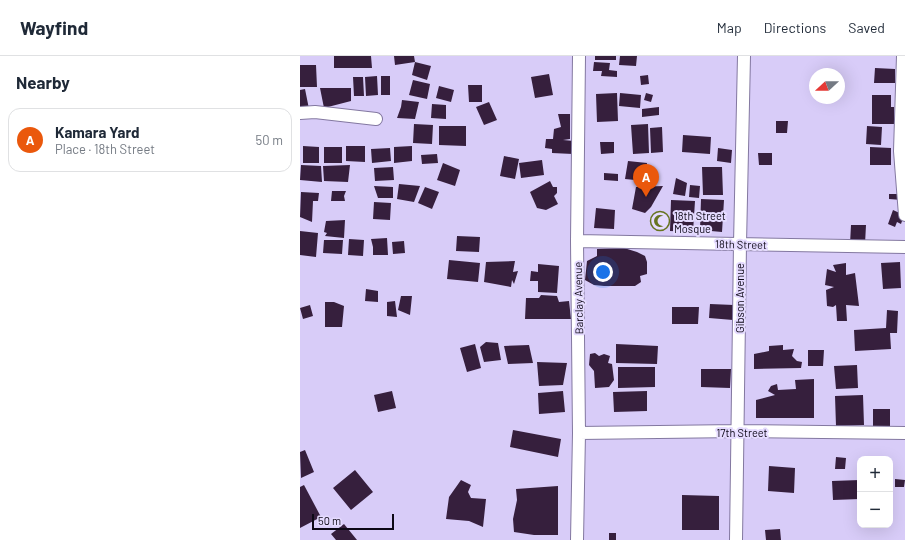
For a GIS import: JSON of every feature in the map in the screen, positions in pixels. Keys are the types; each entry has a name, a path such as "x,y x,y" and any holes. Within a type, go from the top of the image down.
{"street":[{"name":"Barclay Avenue","path":"577,540 579,433 577,242 579,56"},
{"name":"Gibson Avenue","path":"736,540 744,56"},
{"path":"903,56 900,151 905,215"},
{"path":"300,113 315,112 376,119"},
{"name":"18th Street","path":"577,242 905,247"},
{"name":"17th Street","path":"579,433 738,431 905,433"}],"building":[{"path":"334,56 371,56 372,68 334,68"},
{"path":"394,56 414,56 415,62 395,65"},
{"path":"595,56 616,56 616,60 595,60"},
{"path":"620,56 637,56 636,66 619,65"},
{"path":"415,62 431,66 427,80 412,75"},
{"path":"594,62 610,63 609,70 617,71 617,77 601,76 602,71 593,71"},
{"path":"300,65 316,65 317,87 300,87"},
{"path":"875,68 895,69 895,83 874,83"},
{"path":"549,74 553,95 535,98 531,77"},
{"path":"648,75 649,84 641,85 640,76"},
{"path":"377,76 378,95 366,96 365,77"},
{"path":"381,76 390,76 390,95 381,95"},
{"path":"353,77 363,77 364,96 354,96"},
{"path":"413,80 430,84 427,99 409,95"},
{"path":"468,85 482,85 482,102 469,102"},
{"path":"439,86 454,90 451,102 436,98"},
{"path":"320,88 351,88 351,101 324,108"},
{"path":"305,89 309,109 300,110 300,90"},
{"path":"617,93 618,121 597,122 596,94"},
{"path":"620,93 641,95 640,108 619,106"},
{"path":"646,93 653,95 651,102 644,100"},
{"path":"872,95 891,95 891,107 894,107 894,124 872,124"},
{"path":"402,100 419,102 415,119 397,118"},
{"path":"489,102 497,120 484,125 476,107"},
{"path":"432,104 446,105 446,119 431,118"},
{"path":"659,107 659,115 642,117 642,109"},
{"path":"558,114 570,114 570,139 563,140 574,141 573,154 552,153 552,149 545,148 546,139 553,139 554,129 561,127"},
{"path":"776,121 788,121 787,133 776,133"},
{"path":"414,124 433,125 432,144 413,143"},
{"path":"648,124 649,153 633,154 631,125"},
{"path":"439,126 466,126 466,146 439,145"},
{"path":"867,126 882,127 881,145 866,144"},
{"path":"662,127 663,152 651,153 650,128"},
{"path":"683,135 711,137 710,154 682,152"},
{"path":"600,142 614,142 614,153 601,154"},
{"path":"303,146 319,147 319,163 303,163"},
{"path":"346,146 365,146 365,162 346,161"},
{"path":"412,146 412,161 394,163 394,147"},
{"path":"324,147 342,147 342,163 324,163"},
{"path":"870,147 891,148 891,165 870,165"},
{"path":"390,148 391,161 372,163 371,149"},
{"path":"718,148 732,150 731,163 717,161"},
{"path":"758,153 772,153 772,165 759,165"},
{"path":"437,154 438,163 422,164 421,155"},
{"path":"504,156 519,159 515,179 500,176"},
{"path":"542,160 544,175 521,178 519,163"},
{"path":"628,161 647,163 645,181 625,179"},
{"path":"443,163 460,170 455,186 437,180"},
{"path":"301,165 321,166 322,182 300,180"},
{"path":"350,165 348,182 324,181 323,166"},
{"path":"393,167 394,180 375,181 374,168"},
{"path":"702,167 722,167 723,195 703,195"},
{"path":"604,173 618,174 618,181 604,180"},
{"path":"676,178 687,183 685,196 673,194"},
{"path":"550,181 553,187 557,187 557,193 554,196 558,204 546,210 537,208 530,192"},
{"path":"399,184 420,186 414,202 397,199"},
{"path":"690,185 700,186 699,198 689,197"},
{"path":"374,186 393,187 393,198 378,198"},
{"path":"663,186 651,207 645,213 632,209 636,187"},
{"path":"425,187 439,192 432,209 418,203"},
{"path":"332,191 346,191 344,196 345,201 331,201"},
{"path":"301,192 319,193 318,201 313,201 312,222 300,217"},
{"path":"889,194 902,194 902,200 889,199"},
{"path":"701,199 724,200 722,232 700,230"},
{"path":"671,200 695,201 693,232 670,231"},
{"path":"374,202 391,203 390,220 373,219"},
{"path":"596,208 615,210 614,229 594,228"},
{"path":"893,210 904,215 901,224 897,222 895,227 888,224"},
{"path":"345,220 344,238 325,236 327,233 324,232 326,221"},
{"path":"851,225 866,225 865,244 850,244"},
{"path":"300,231 318,233 316,257 300,255"},
{"path":"457,236 480,237 479,252 456,251"},
{"path":"387,238 388,255 373,255 371,239"},
{"path":"349,239 364,240 363,256 348,255"},
{"path":"324,240 343,240 342,254 323,253"},
{"path":"404,241 405,253 393,254 392,242"},
{"path":"624,248 645,256 647,262 647,274 640,276 641,282 635,286 604,286 594,285 585,280 587,261 597,256 597,249"},
{"path":"449,260 480,263 478,282 447,279"},
{"path":"515,261 513,272 518,271 514,284 512,280 511,287 484,282 486,262"},
{"path":"900,262 901,288 883,289 881,263"},
{"path":"846,263 846,275 855,273 859,306 846,305 847,321 837,321 836,305 833,307 827,306 826,290 834,287 825,285 827,269 836,272 833,265"},
{"path":"538,264 559,266 557,293 538,292 538,281 530,281 531,271 538,272"},
{"path":"366,289 378,291 378,302 365,301"},
{"path":"541,295 557,296 559,302 569,301 571,319 525,319 526,298 539,298"},
{"path":"401,296 412,296 410,315 398,310"},
{"path":"395,301 397,317 387,316 387,302"},
{"path":"325,302 334,302 344,306 342,327 325,327"},
{"path":"710,304 734,305 733,320 709,318"},
{"path":"310,305 313,316 303,319 300,308"},
{"path":"672,307 699,307 698,324 672,324"},
{"path":"887,310 898,311 897,333 890,333 891,349 855,351 854,330 886,328"},
{"path":"486,342 498,343 501,360 484,362 480,347"},
{"path":"475,344 481,368 467,372 460,348"},
{"path":"616,344 658,346 657,364 616,363"},
{"path":"529,345 533,363 508,364 504,346"},
{"path":"783,345 783,350 794,349 792,356 797,361 802,362 801,368 754,369 754,354 769,351 769,346"},
{"path":"808,350 824,350 823,366 808,366"},
{"path":"595,353 599,356 604,354 610,356 608,363 612,364 614,380 609,387 595,388 594,371 589,365 590,354"},
{"path":"537,362 567,363 563,385 539,386"},
{"path":"857,365 858,388 836,389 834,366"},
{"path":"618,367 655,367 655,387 618,388"},
{"path":"701,369 731,369 730,388 701,387"},
{"path":"814,379 814,418 756,418 756,400 775,395 768,391 771,386 777,384 778,390 796,389 795,380"},
{"path":"392,391 396,408 378,412 374,395"},
{"path":"563,391 565,412 539,414 538,393"},
{"path":"647,391 647,411 614,412 613,392"},
{"path":"863,395 864,425 836,426 835,396"},
{"path":"873,409 890,409 890,427 873,427"},
{"path":"513,430 561,439 558,457 510,447"},
{"path":"305,450 314,472 301,478 300,452"},
{"path":"836,457 846,458 845,469 835,469"},
{"path":"769,466 795,468 794,493 768,491"},
{"path":"355,470 373,492 351,510 333,488"},
{"path":"895,479 905,480 904,487 895,487"},
{"path":"461,480 471,485 468,492 471,498 486,499 483,527 469,521 446,519 449,497"},
{"path":"857,480 857,499 833,500 832,481"},
{"path":"304,485 321,517 300,528 300,487"},
{"path":"558,486 558,535 534,535 514,532 513,519 517,500 516,489"},
{"path":"682,495 719,496 719,530 682,530"},
{"path":"344,524 357,540 336,540 331,534"},
{"path":"780,529 781,540 766,540 765,530"},
{"path":"609,533 616,533 616,540 609,540"}],"place":[{"name":"Kamara Yard","path":"646,197"},
{"name":"18th Street Mosque","path":"660,221"}]}
